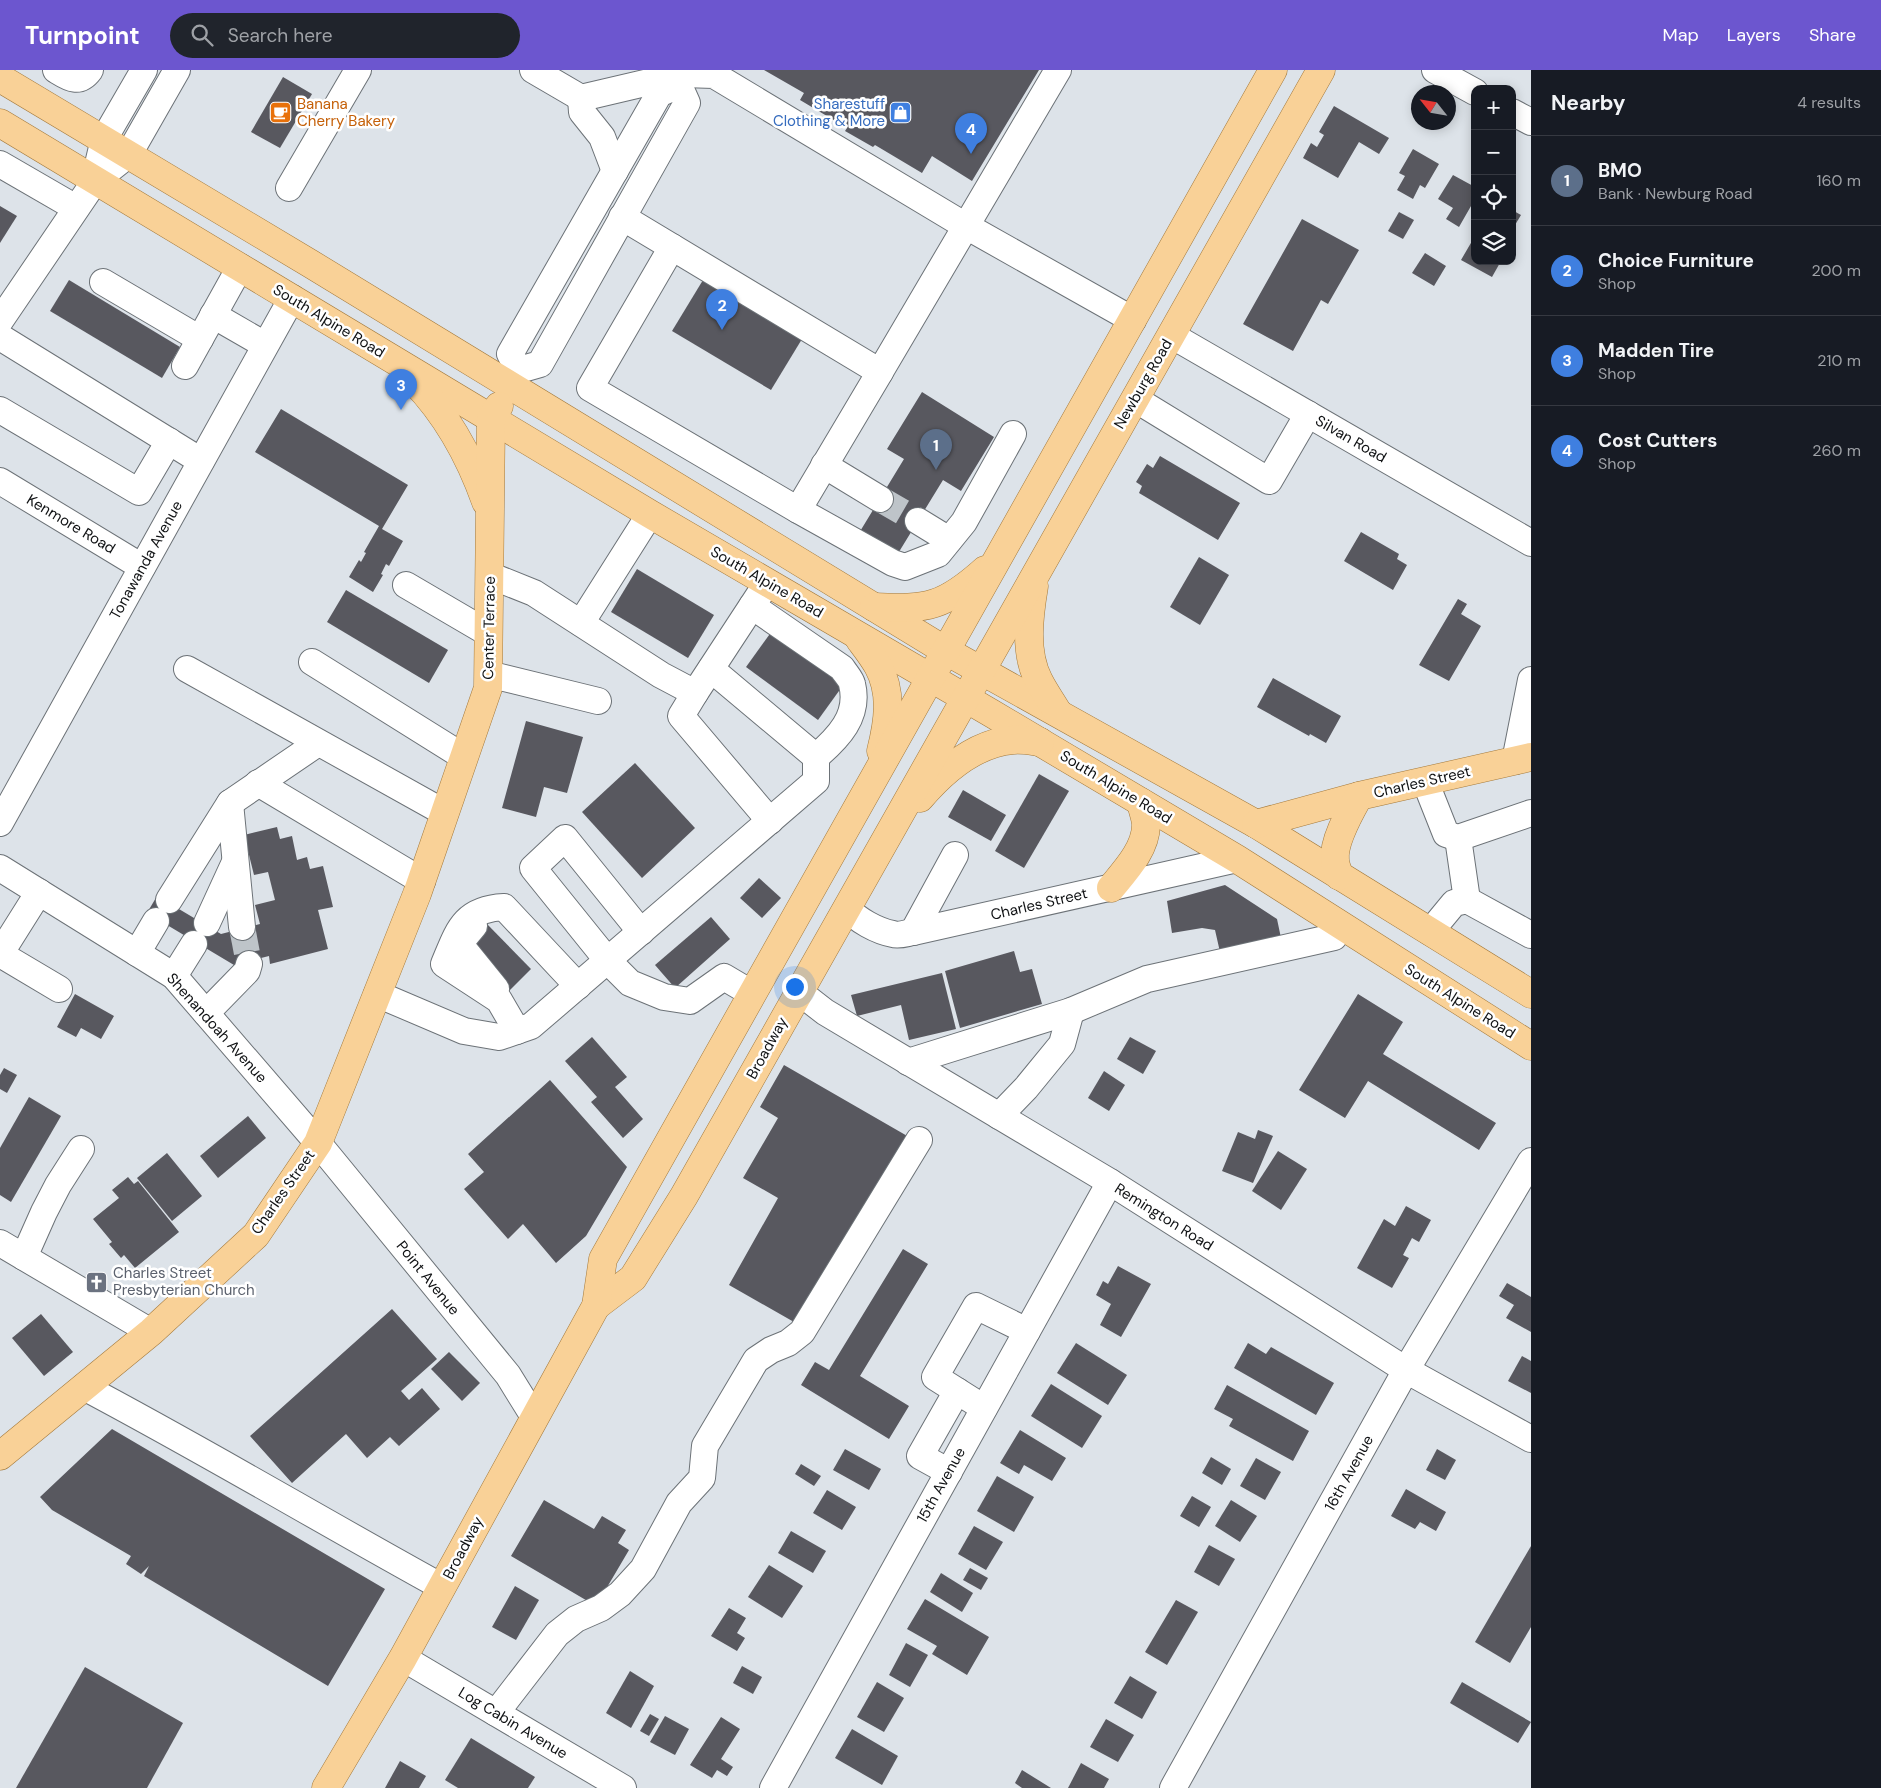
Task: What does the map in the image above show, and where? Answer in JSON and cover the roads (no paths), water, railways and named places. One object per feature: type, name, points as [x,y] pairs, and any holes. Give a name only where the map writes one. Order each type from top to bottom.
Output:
[{"type":"main road","points":[[931,678],[1273,70]]},
{"type":"main road","points":[[1290,70],[1317,77]]},
{"type":"main road","name":"Newburg Road","points":[[966,698],[1317,77]]},
{"type":"main road","points":[[0,78],[515,378],[873,607],[981,671],[1256,824],[1531,994]]},
{"type":"main road","name":"South Alpine Road","points":[[0,123],[650,514],[1042,742],[1237,859],[1531,1046]]},
{"type":"main road","points":[[396,361],[432,400],[458,439],[480,485],[490,514]]},
{"type":"main road","points":[[491,419],[515,378]]},
{"type":"main road","name":"Center Terrace","points":[[420,887],[488,688],[491,419]]},
{"type":"main road","points":[[873,607],[905,609],[931,606],[959,592],[1000,556]]},
{"type":"main road","points":[[1035,575],[1030,610],[1029,649],[1038,680],[1060,714]]},
{"type":"main road","points":[[857,634],[879,667],[889,698],[887,728],[875,776]]},
{"type":"main road","name":"Broadway","points":[[326,1788],[403,1658],[596,1306],[602,1259],[931,678]]},
{"type":"main road","name":"Broadway","points":[[596,1306],[633,1278],[684,1196],[798,991],[966,698]]},
{"type":"main road","points":[[886,839],[930,788],[957,762],[983,747],[1014,740],[1042,742]]},
{"type":"main road","name":"Charles Street","points":[[1256,824],[1359,796],[1523,759]]},
{"type":"main road","points":[[1339,876],[1334,859],[1337,844],[1347,818],[1359,796]]},
{"type":"main road","points":[[1111,888],[1129,866],[1143,842],[1146,825],[1141,802]]},
{"type":"main road","name":"Charles Street","points":[[0,1456],[151,1332],[256,1235],[318,1143],[420,887]]},
{"type":"street","points":[[95,181],[104,139],[144,70]]},
{"type":"street","points":[[0,321],[95,181],[129,154],[177,70]]},
{"type":"street","points":[[289,188],[358,70]]},
{"type":"street","points":[[533,70],[582,106],[602,137],[615,171]]},
{"type":"street","points":[[798,510],[1058,70]]},
{"type":"street","points":[[1435,70],[1471,90]]},
{"type":"street","points":[[582,106],[681,80],[714,76],[967,226],[1133,320]]},
{"type":"street","points":[[681,80],[687,103],[540,364],[515,378],[510,354],[659,94],[681,80]]},
{"type":"street","points":[[1516,114],[1531,122]]},
{"type":"street","points":[[0,164],[76,208]]},
{"type":"street","points":[[622,217],[880,372]]},
{"type":"street","points":[[672,247],[590,388],[798,510],[893,563],[905,567],[938,554],[964,522],[1013,434]]},
{"type":"street","points":[[185,366],[240,267]]},
{"type":"street","points":[[103,282],[200,339]]},
{"type":"street","name":"Tonawanda Avenue","points":[[0,823],[292,298]]},
{"type":"street","points":[[213,315],[265,345]]},
{"type":"street","name":"Silvan Road","points":[[1171,335],[1531,544]]},
{"type":"street","points":[[0,337],[201,461]]},
{"type":"street","points":[[1135,399],[1269,481],[1308,414]]},
{"type":"street","points":[[0,410],[138,492],[169,441]]},
{"type":"street","points":[[824,466],[880,499]]},
{"type":"street","name":"Kenmore Road","points":[[0,481],[142,567]]},
{"type":"street","points":[[581,623],[650,514]]},
{"type":"street","points":[[918,521],[949,540]]},
{"type":"street","points":[[489,575],[534,593],[662,675],[695,693]]},
{"type":"street","points":[[767,583],[681,716],[770,821]]},
{"type":"street","points":[[406,584],[488,633]]},
{"type":"street","points":[[377,994],[464,1031],[500,1037],[531,1026],[816,782],[816,757],[847,724],[854,704],[852,682],[842,668],[752,606]]},
{"type":"street","points":[[312,662],[464,757]]},
{"type":"street","points":[[711,669],[816,757]]},
{"type":"street","points":[[187,670],[445,813]]},
{"type":"street","points":[[488,674],[598,702]]},
{"type":"street","points":[[1523,759],[1531,680]]},
{"type":"street","points":[[137,953],[230,803],[318,742]]},
{"type":"street","points":[[1425,781],[1446,834],[1458,838],[1531,812]]},
{"type":"street","points":[[258,784],[420,887]]},
{"type":"street","points":[[230,803],[242,927]]},
{"type":"street","points":[[641,932],[565,838],[533,868],[608,961],[630,984],[664,996],[690,1001],[724,977],[752,992]]},
{"type":"street","points":[[1458,838],[1467,900]]},
{"type":"street","points":[[913,932],[955,855]]},
{"type":"street","name":"Charles Street","points":[[846,908],[875,928],[894,935],[1237,859]]},
{"type":"street","points":[[174,976],[201,933],[236,860]]},
{"type":"street","name":"Shenandoah Avenue","points":[[0,868],[174,976],[318,1143]]},
{"type":"street","points":[[39,892],[0,954],[59,989]]},
{"type":"street","points":[[1430,932],[1454,903],[1467,900],[1531,936]]},
{"type":"street","points":[[517,1031],[499,1000],[444,964],[460,928],[472,915],[488,908],[504,907],[578,986]]},
{"type":"street","points":[[908,1062],[1070,1010],[1147,979],[1334,938]]},
{"type":"street","points":[[206,1013],[247,971],[248,964]]},
{"type":"street","name":"Remington Road","points":[[798,991],[825,1012],[1110,1182],[1406,1370],[1531,1439]]},
{"type":"street","points":[[999,1116],[1026,1088],[1062,1044],[1070,1010]]},
{"type":"street","points":[[496,1714],[557,1634],[576,1619],[601,1608],[620,1594],[643,1569],[679,1503],[702,1478],[705,1446],[756,1360],[788,1343],[802,1332],[919,1140]]},
{"type":"street","name":"Point Avenue","points":[[318,1143],[508,1375],[534,1417]]},
{"type":"street","points":[[24,1257],[58,1185],[81,1149]]},
{"type":"street","name":"16th Avenue","points":[[1173,1788],[1406,1370],[1531,1162]]},
{"type":"street","name":"15th Avenue","points":[[773,1788],[1110,1182]]},
{"type":"street","points":[[0,1243],[151,1332]]},
{"type":"street","points":[[984,1408],[935,1377],[976,1306],[1027,1331]]},
{"type":"street","points":[[84,1387],[180,1438],[324,1522],[442,1587]]},
{"type":"street","points":[[949,1472],[920,1456],[957,1391]]},
{"type":"street","name":"Log Cabin Avenue","points":[[403,1658],[623,1788]]},
{"type":"tunnel","points":[[880,499],[918,521]]},
{"type":"tunnel","points":[[242,927],[249,964]]},
{"type":"place","name":"Banana Cherry Bakery","points":[[281,113]]},
{"type":"place","name":"Sharestuff Clothing & More","points":[[901,113]]},
{"type":"place","name":"Cost Cutters","points":[[971,154]]},
{"type":"place","name":"Choice Furniture","points":[[722,330]]},
{"type":"place","name":"Madden Tire","points":[[401,410]]},
{"type":"place","name":"BMO","points":[[936,470]]},
{"type":"place","name":"Charles Street Presbyterian Church","points":[[97,1282]]}]
